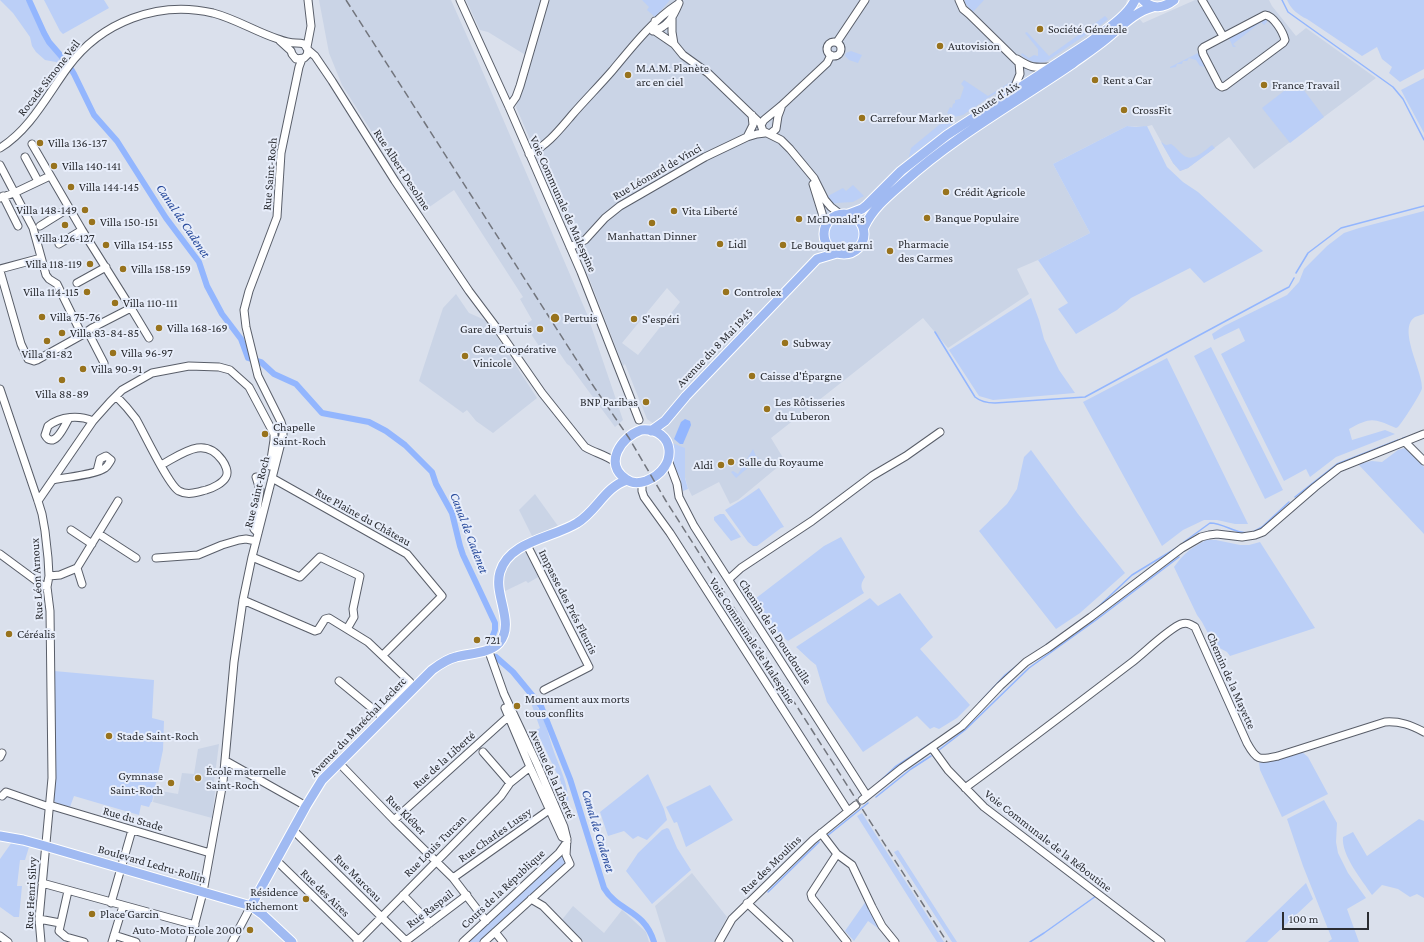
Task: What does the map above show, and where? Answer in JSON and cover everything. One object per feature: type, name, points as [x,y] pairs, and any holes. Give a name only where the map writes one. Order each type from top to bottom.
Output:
[{"type":"main road","name":"Route d'Aix","points":[[845,214],[862,209],[901,171],[942,139],[1053,67],[1112,25],[1128,10],[1135,0]]},
{"type":"main road","points":[[1143,0],[1146,4],[1153,7]]},
{"type":"main road","name":"Route d'Aix","points":[[864,227],[868,218],[880,203],[922,165],[947,146],[1071,64],[1102,42],[1138,13],[1153,7],[1168,5],[1174,0]]},
{"type":"main road","points":[[845,214],[855,217],[864,227],[864,240],[859,248],[850,253],[837,253],[831,249],[824,238],[825,228],[830,219],[845,214]]},
{"type":"main road","name":"Avenue du 8 Mai 1945","points":[[644,431],[665,420],[686,396],[817,259],[823,247],[824,238]]},
{"type":"main road","name":"Avenue du 8 Mai 1945","points":[[817,259],[837,253]]},
{"type":"main road","points":[[616,465],[621,475],[627,480],[635,483],[649,480],[662,472],[668,460],[669,450],[665,440],[665,420]]},
{"type":"main road","points":[[613,486],[616,455],[619,447],[624,441],[644,431],[661,436],[665,440]]},
{"type":"main road","points":[[488,649],[498,644],[505,631],[505,616],[498,588],[500,571],[510,556],[527,545],[580,521],[594,508],[613,486],[627,480]]},
{"type":"main road","name":"Avenue du Maréchal Leclerc","points":[[251,906],[322,780],[381,716],[425,675],[439,665],[454,657],[488,649]]},
{"type":"main road","name":"Boulevard Ledru-Rollin","points":[[0,836],[45,846],[251,906]]},
{"type":"main road","points":[[251,906],[262,914],[292,942]]},
{"type":"street","points":[[291,51],[293,47],[303,50],[310,33],[311,17],[308,0]]},
{"type":"street","name":"Voie Communale de Malespine","points":[[460,0],[509,107],[581,272],[644,431]]},
{"type":"street","points":[[509,107],[516,97],[520,86],[545,0]]},
{"type":"street","points":[[747,137],[827,63],[831,55],[828,52],[828,46],[832,42],[837,42],[865,0]]},
{"type":"street","points":[[959,0],[969,14],[1019,63],[1020,74],[1016,86],[1010,95]]},
{"type":"street","points":[[1202,0],[1223,36]]},
{"type":"street","points":[[529,154],[541,147],[546,142],[658,19],[680,2]]},
{"type":"street","points":[[642,37],[655,31],[670,21],[680,2]]},
{"type":"street","name":"Rocade Simone Veil","points":[[0,148],[14,138],[26,125],[76,56],[95,38],[122,21],[142,14],[165,10],[189,9],[213,13],[228,18],[303,50],[296,59],[291,51],[277,39]]},
{"type":"street","points":[[1265,14],[1273,20],[1284,34],[1285,40],[1257,63],[1222,87],[1219,85],[1203,54],[1202,49],[1223,36],[1265,14]]},
{"type":"street","points":[[658,19],[670,21]]},
{"type":"street","points":[[655,31],[654,26],[658,19]]},
{"type":"street","points":[[670,21],[674,44]]},
{"type":"street","points":[[655,31],[674,44],[683,55],[708,73],[753,115],[763,122]]},
{"type":"street","name":"Rue Albert Desolme","points":[[303,50],[318,60],[395,181],[469,291],[499,330],[542,393],[579,440],[589,449],[602,454],[616,465]]},
{"type":"street","name":"Rue Saint-Roch","points":[[190,942],[196,925],[203,892],[226,761],[233,677],[243,600],[252,557],[283,435],[283,429],[261,383],[246,326],[244,310],[249,291],[277,217],[281,153],[303,50]]},
{"type":"street","points":[[1015,58],[1034,68],[1053,67]]},
{"type":"street","points":[[772,130],[781,106]]},
{"type":"street","points":[[747,137],[753,125],[753,115]]},
{"type":"street","points":[[763,122],[772,119],[772,130]]},
{"type":"street","points":[[763,122],[761,128],[772,130],[796,155],[814,178],[825,200],[832,208],[845,214]]},
{"type":"street","name":"Rue Léonard de Vinci","points":[[570,247],[585,240],[602,220],[616,209],[705,157],[747,137],[772,130]]},
{"type":"street","points":[[32,144],[82,230],[149,338]]},
{"type":"street","points":[[26,157],[38,181]]},
{"type":"street","points":[[0,164],[33,228],[46,275],[57,284],[85,334],[104,363]]},
{"type":"street","points":[[808,171],[818,199],[825,228]]},
{"type":"street","points":[[18,226],[2,197],[50,176]]},
{"type":"street","points":[[40,226],[69,208]]},
{"type":"street","points":[[59,244],[82,230]]},
{"type":"street","points":[[41,258],[0,270],[21,344],[28,359],[34,361],[37,360],[85,334],[92,328],[131,308]]},
{"type":"street","points":[[77,283],[106,267]]},
{"type":"street","points":[[38,500],[94,421],[122,390],[152,374],[189,366],[219,367],[230,370],[249,387],[274,434],[270,474],[272,478]]},
{"type":"street","name":"Rue Léon Arnoux","points":[[0,389],[38,500],[45,531],[49,576],[47,587],[50,609],[52,764],[45,846]]},
{"type":"street","points":[[116,396],[135,418],[161,465],[175,488],[180,492],[188,493],[210,489],[226,477],[227,472],[223,460],[216,453],[203,447],[195,448],[161,465]]},
{"type":"street","points":[[69,418],[83,417],[94,421]]},
{"type":"street","points":[[729,580],[742,568],[812,521],[872,476],[906,456],[940,432]]},
{"type":"street","name":"Rue des Moulins","points":[[719,942],[732,919],[821,833],[902,768],[962,726],[1000,686],[1026,662],[1085,621],[1182,548],[1201,537],[1209,535],[1217,534],[1242,537],[1263,532],[1314,487],[1339,468],[1424,434]]},
{"type":"street","points":[[1405,442],[1424,461]]},
{"type":"street","points":[[602,454],[619,447]]},
{"type":"street","name":"Chemin de la Dourdouille","points":[[668,460],[677,484],[679,497],[686,512],[729,580],[862,800]]},
{"type":"street","points":[[53,480],[97,471]]},
{"type":"street","points":[[662,472],[674,476]]},
{"type":"street","points":[[256,477],[260,490],[254,529],[255,532],[258,533]]},
{"type":"street","name":"Rue Plaine du Château","points":[[272,478],[408,554],[442,596],[383,655]]},
{"type":"street","name":"Voie Communale de Malespine","points":[[642,482],[644,497],[670,534],[848,811]]},
{"type":"street","points":[[49,576],[60,575],[77,568],[118,501]]},
{"type":"street","points":[[70,530],[92,544]]},
{"type":"street","points":[[99,534],[136,558]]},
{"type":"street","points":[[156,558],[198,555],[239,540],[246,539],[256,541]]},
{"type":"street","name":"Impasse des Prés Fleuris","points":[[527,545],[589,667],[544,690]]},
{"type":"street","points":[[0,554],[42,585],[47,587]]},
{"type":"street","points":[[252,557],[300,577],[320,557],[360,576],[353,609],[354,617],[347,629]]},
{"type":"street","points":[[77,568],[82,584]]},
{"type":"street","points":[[243,600],[315,631],[318,630],[327,618],[368,642],[410,682],[381,716],[339,681]]},
{"type":"street","name":"Chemin de la Mayette","points":[[965,788],[1132,662],[1169,631],[1180,624],[1186,623],[1195,627],[1247,744],[1254,756],[1265,759],[1278,756],[1385,722],[1404,723],[1424,732]]},
{"type":"street","name":"Avenue de la Liberté","points":[[488,649],[504,694],[540,771],[564,827],[567,840]]},
{"type":"street","points":[[504,694],[503,703],[530,767],[562,837],[567,840]]},
{"type":"street","name":"Rue de la Liberté","points":[[394,820],[509,716]]},
{"type":"street","name":"Voie Communale de la Réboutine","points":[[932,748],[948,770],[984,807],[1161,942]]},
{"type":"street","points":[[483,752],[510,784]]},
{"type":"street","points":[[226,761],[306,806]]},
{"type":"street","name":"Rue Kléber","points":[[339,763],[394,820],[437,860],[467,895],[486,921]]},
{"type":"street","name":"Rue Louis Turcan","points":[[358,941],[501,796],[510,784],[530,767]]},
{"type":"street","name":"Rue du Stade","points":[[2,796],[6,792],[210,853]]},
{"type":"street","name":"Rue Charles Lussy","points":[[453,878],[549,810]]},
{"type":"street","points":[[111,902],[132,830]]},
{"type":"street","name":"Rue Marceau","points":[[293,830],[407,941]]},
{"type":"street","points":[[821,833],[837,854],[852,865],[882,926],[895,942]]},
{"type":"street","name":"Cours de la République","points":[[463,942],[563,854],[567,840]]},
{"type":"street","name":"Rue Henri Silvy","points":[[41,942],[39,918],[45,846]]},
{"type":"street","name":"Cours de la République","points":[[484,942],[569,866],[570,862],[563,854]]},
{"type":"street","points":[[837,854],[811,894],[812,898],[847,942]]},
{"type":"street","name":"Rue des Aires","points":[[276,861],[358,941]]},
{"type":"street","points":[[42,883],[196,925]]},
{"type":"street","points":[[68,891],[59,931],[66,938],[84,942]]},
{"type":"street","points":[[403,894],[430,923]]},
{"type":"street","name":"Rue Raspail","points":[[407,941],[467,895]]},
{"type":"street","points":[[531,899],[544,906],[578,942]]},
{"type":"street","points":[[748,903],[789,942]]},
{"type":"street","points":[[123,906],[113,939],[136,942]]},
{"type":"street","name":"Avenue du Maréchal Leclerc","points":[[232,942],[251,906]]},
{"type":"street","points":[[39,918],[60,924]]},
{"type":"street","points":[[495,932],[503,942]]},
{"type":"street","points":[[0,936],[8,942]]},
{"type":"shaded area","points":[[0,0],[26,0],[44,37],[65,63],[62,66],[56,62],[45,60],[36,52],[32,46],[30,37],[13,13]]},
{"type":"shaded area","points":[[44,0],[104,0],[109,8],[63,34]]},
{"type":"shaded area","name":"Gare de Pertuis","points":[[319,0],[451,0],[587,314],[623,420],[615,427],[554,345],[549,348],[546,346],[541,349],[525,325],[532,320],[520,299],[523,297],[454,190],[425,210],[382,148],[342,85],[329,53]]},
{"type":"shaded area","points":[[466,0],[1127,0],[1126,3],[1143,23],[1195,0],[1269,0],[1272,6],[1296,36],[1306,28],[1376,78],[1254,169],[1229,137],[1188,168],[1180,171],[1173,163],[1152,125],[1144,127],[1127,126],[1053,164],[1090,233],[1038,260],[1017,269],[1029,294],[948,348],[923,318],[771,438],[785,461],[738,500],[730,504],[719,482],[692,496],[670,436],[647,419],[625,364],[623,366],[581,257],[516,107],[532,59],[488,32],[480,30]],"holes":[[[667,288],[680,302],[638,355],[622,343]]]},
{"type":"shaded area","points":[[642,0],[670,0],[655,17],[647,10],[649,7]]},
{"type":"shaded area","points":[[965,0],[984,0],[973,12],[965,3]]},
{"type":"shaded area","points":[[1287,0],[1424,0],[1424,69],[1400,82],[1389,73],[1392,67],[1382,59],[1377,47],[1362,56],[1298,14]]},
{"type":"shaded area","points":[[1105,16],[1108,19],[1102,24],[1047,61],[1040,63],[1033,62],[1021,55],[1022,53],[1029,58],[1034,55],[1038,56],[1038,49],[1025,33],[1027,32],[1049,56]]},
{"type":"shaded area","points":[[1267,16],[1267,22],[1264,25],[1261,22],[1233,44],[1236,47],[1233,47],[1229,38]]},
{"type":"shaded area","points":[[851,51],[862,55],[858,63],[849,60],[845,56],[846,53]]},
{"type":"shaded area","points":[[1198,53],[1206,67],[1200,66],[1196,60],[1189,58],[1187,61],[1183,61],[1182,64],[1177,64],[1176,67],[1170,68],[1170,67]]},
{"type":"shaded area","points":[[1017,72],[1011,84],[963,115],[954,117],[947,113],[950,107],[952,108],[955,100],[960,99],[964,87],[961,84],[964,80],[988,96],[1012,81]]},
{"type":"shaded area","points":[[1424,78],[1424,133],[1401,90]]},
{"type":"shaded area","points":[[1297,81],[1324,117],[1290,143],[1262,108]]},
{"type":"shaded area","points":[[950,120],[954,123],[909,157],[911,148],[939,125]]},
{"type":"shaded area","points":[[1127,126],[1147,126],[1167,167],[1183,182],[1198,192],[1263,251],[1204,283],[1190,268],[1131,298],[1117,310],[1076,334],[1058,309],[1068,303],[1038,260],[1090,233],[1053,164]]},
{"type":"shaded area","points":[[1161,142],[1166,145],[1171,144],[1183,155],[1191,158],[1202,153],[1212,145],[1215,148],[1188,168],[1180,171],[1173,163]]},
{"type":"shaded area","points":[[853,185],[864,196],[853,202],[834,204],[830,201],[828,196],[843,188],[846,191]]},
{"type":"shaded area","points":[[1424,211],[1424,314],[1415,317],[1410,323],[1409,331],[1412,351],[1421,381],[1422,388],[1419,395],[1412,408],[1396,428],[1382,422],[1372,420],[1362,422],[1349,429],[1352,440],[1385,430],[1395,434],[1336,457],[1310,477],[1306,469],[1284,481],[1221,354],[1245,341],[1239,328],[1214,340],[1212,334],[1224,326],[1287,295],[1299,282],[1304,269],[1327,246],[1344,233]]},
{"type":"shaded area","points":[[845,217],[857,222],[862,234],[857,246],[845,251],[833,246],[828,234],[833,222]]},
{"type":"shaded area","points":[[456,294],[469,313],[485,320],[537,398],[493,433],[476,421],[467,410],[463,413],[419,381],[443,308]]},
{"type":"shaded area","points":[[1031,298],[1044,339],[1059,370],[1075,393],[993,400],[979,396],[949,350]]},
{"type":"shaded area","points":[[1211,347],[1283,490],[1265,499],[1194,356]]},
{"type":"shaded area","points":[[1167,358],[1248,524],[1204,520],[1183,530],[1162,546],[1083,402]]},
{"type":"shaded area","points":[[672,443],[685,448],[685,478],[688,489],[683,491],[680,477],[674,467]]},
{"type":"shaded area","points":[[1405,448],[1424,467],[1424,534],[1358,464],[1372,461],[1382,462],[1398,450]]},
{"type":"shaded area","points":[[753,449],[756,456],[759,458],[736,478],[731,472],[733,471],[738,474]]},
{"type":"shaded area","points":[[1031,450],[1078,514],[1125,573],[1080,613],[1056,629],[979,531],[1007,504],[1017,489],[1024,457]]},
{"type":"shaded area","points":[[759,488],[784,527],[757,546],[753,546],[748,542],[725,510]]},
{"type":"shaded area","points":[[535,494],[558,526],[533,538],[519,510]]},
{"type":"shaded area","points":[[724,514],[741,537],[731,541],[714,520],[714,517]]},
{"type":"shaded area","points":[[841,537],[865,577],[862,585],[864,593],[788,641],[767,624],[758,614],[751,602],[824,546]]},
{"type":"shaded area","points":[[1206,540],[1216,540],[1240,545],[1249,545],[1260,542],[1315,628],[1230,656],[1227,652],[1216,646],[1197,615],[1174,567],[1188,551]]},
{"type":"shaded area","points":[[525,550],[529,553],[540,576],[528,583],[526,581],[503,592],[502,580],[508,563],[512,558]]},
{"type":"shaded area","points":[[900,593],[933,637],[920,649],[970,705],[957,718],[939,729],[934,727],[930,729],[917,716],[863,752],[827,702],[816,665],[796,647],[870,598],[878,606]]},
{"type":"shaded area","name":"Stade Saint-Roch","points":[[54,671],[154,680],[152,718],[164,721],[163,750],[152,802],[149,807],[141,805],[139,815],[74,796],[70,807],[56,803],[53,799],[56,772]]},
{"type":"shaded area","points":[[533,701],[543,717],[567,789],[567,811],[563,803],[561,782],[536,730],[540,728],[531,703]]},
{"type":"shaded area","name":"École maternelle Saint-Roch","points":[[219,744],[214,782],[216,783],[212,818],[153,802],[155,790],[178,794],[182,773],[194,774],[198,749]]},
{"type":"shaded area","points":[[1302,752],[1308,757],[1328,794],[1282,817],[1260,770],[1259,763]]},
{"type":"shaded area","points":[[648,774],[664,809],[667,820],[647,840],[638,836],[633,839],[624,831],[608,836],[600,812]]},
{"type":"shaded area","points":[[710,785],[733,820],[686,847],[677,822],[674,823],[666,807]]},
{"type":"shaded area","points":[[1324,800],[1337,823],[1336,842],[1338,853],[1348,873],[1366,898],[1347,909],[1359,942],[1328,942],[1332,939],[1303,866],[1287,819]]},
{"type":"shaded area","points":[[862,813],[944,942],[937,942],[857,816]]},
{"type":"shaded area","points":[[1419,819],[1424,821],[1424,898],[1417,894],[1410,897],[1398,889],[1382,885],[1372,895],[1358,875],[1345,852],[1343,837],[1353,832],[1367,856]]},
{"type":"shaded area","points":[[667,828],[669,829],[677,848],[691,870],[652,904],[626,871],[638,853],[662,830]]},
{"type":"shaded area","points":[[12,842],[29,847],[25,860],[20,860],[17,886],[22,886],[19,917],[14,917],[0,907],[0,859]]},
{"type":"shaded area","points":[[898,850],[957,942],[952,942],[894,852]]},
{"type":"shaded area","points":[[560,854],[563,855],[568,863],[483,942],[465,942]]},
{"type":"shaded area","points":[[692,873],[727,917],[714,942],[666,942],[655,906]]},
{"type":"shaded area","points":[[1306,883],[1313,899],[1267,942],[1245,942]]},
{"type":"shaded area","points":[[866,901],[879,929],[868,921],[854,941],[845,931]]},
{"type":"shaded area","points":[[573,906],[604,933],[622,910],[646,932],[649,942],[583,942],[561,921]]},
{"type":"water","points":[[685,419],[690,421],[691,425],[683,444],[680,444],[674,439],[681,422]]},
{"type":"waterway","name":"Canal de Cadenet","points":[[29,0],[49,42],[68,64],[94,115],[117,141],[166,218],[199,262],[207,286],[222,314],[241,339],[248,358],[261,362],[274,374],[296,384],[322,413],[369,422],[386,431],[405,445],[432,472],[436,484],[452,513],[463,555],[495,623],[495,630],[490,643]]},
{"type":"waterway","points":[[1282,0],[1288,12],[1393,87],[1403,99],[1424,140]]},
{"type":"waterway","points":[[1296,273],[1308,253],[1341,228],[1424,206]]},
{"type":"waterway","points":[[935,332],[975,397],[982,401],[995,403],[1085,397],[1289,287],[1294,278]]},
{"type":"waterway","points":[[1403,438],[1411,436]]},
{"type":"waterway","points":[[1295,497],[1337,464],[1398,440]]},
{"type":"waterway","points":[[1253,532],[1262,527],[1289,502]]},
{"type":"waterway","points":[[1184,542],[1210,523],[1215,523],[1239,532],[1249,533]]},
{"type":"waterway","points":[[1097,608],[1132,575],[1178,547]]},
{"type":"waterway","points":[[939,750],[965,730],[1029,668],[1096,620],[1179,557]]},
{"type":"waterway","points":[[1042,648],[1088,615]]},
{"type":"waterway","name":"Canal de Cadenet","points":[[496,657],[513,672],[541,706],[570,779],[604,888],[616,902],[644,923],[650,931],[654,942]]},
{"type":"waterway","points":[[979,703],[1005,675],[1024,660]]},
{"type":"waterway","points":[[877,784],[895,767],[933,742]]},
{"type":"waterway","points":[[876,797],[911,769],[931,756]]},
{"type":"waterway","points":[[827,836],[868,803]]},
{"type":"waterway","points":[[768,892],[819,842]]},
{"type":"waterway","points":[[1030,942],[1096,896]]},
{"type":"railway","points":[[346,0],[592,384],[629,438],[666,501],[947,942]]},
{"type":"place","name":"Société Générale","points":[[1040,29]]},
{"type":"place","name":"Autovision","points":[[940,46]]},
{"type":"place","name":"M.A.M. Planète arc en ciel","points":[[628,75]]},
{"type":"place","name":"Rent a Car","points":[[1095,80]]},
{"type":"place","name":"France Travail","points":[[1264,85]]},
{"type":"place","name":"CrossFit","points":[[1124,110]]},
{"type":"place","name":"Carrefour Market","points":[[862,118]]},
{"type":"place","name":"Villa 136-137","points":[[40,143]]},
{"type":"place","name":"Villa 140-141","points":[[54,166]]},
{"type":"place","name":"Villa 144-145","points":[[71,187]]},
{"type":"place","name":"Crédit Agricole","points":[[946,192]]},
{"type":"place","name":"Villa 148-149","points":[[85,210]]},
{"type":"place","name":"Vita Liberté","points":[[674,211]]},
{"type":"place","name":"Banque Populaire","points":[[927,218]]},
{"type":"place","name":"McDonald's","points":[[799,219]]},
{"type":"place","name":"Villa 150-151","points":[[92,222]]},
{"type":"place","name":"Manhattan Dinner","points":[[652,223]]},
{"type":"place","name":"Villa 126-127","points":[[65,225]]},
{"type":"place","name":"Lidl","points":[[720,244]]},
{"type":"place","name":"Villa 154-155","points":[[106,245]]},
{"type":"place","name":"Le Bouquet garni","points":[[783,245]]},
{"type":"place","name":"Pharmacie des Carmes","points":[[890,251]]},
{"type":"place","name":"Villa 118-119","points":[[90,264]]},
{"type":"place","name":"Villa 158-159","points":[[123,269]]},
{"type":"place","name":"Villa 114-115","points":[[87,292]]},
{"type":"place","name":"Controlex","points":[[726,292]]},
{"type":"place","name":"Villa 110-111","points":[[115,303]]},
{"type":"place","name":"Villa 75-76","points":[[42,317]]},
{"type":"place","name":"Pertuis","points":[[555,318]]},
{"type":"place","name":"S'espéri","points":[[634,319]]},
{"type":"place","name":"Villa 168-169","points":[[159,328]]},
{"type":"place","name":"Gare de Pertuis","points":[[540,329]]},
{"type":"place","name":"Villa 83-84-85","points":[[62,333]]},
{"type":"place","name":"Villa 81-82","points":[[47,341]]},
{"type":"place","name":"Subway","points":[[785,343]]},
{"type":"place","name":"Villa 96-97","points":[[113,353]]},
{"type":"place","name":"Cave Coopérative Vinicole","points":[[465,356]]},
{"type":"place","name":"Villa 90-91","points":[[83,369]]},
{"type":"place","name":"Caisse d'Épargne","points":[[752,376]]},
{"type":"place","name":"Villa 88-89","points":[[62,380]]},
{"type":"place","name":"BNP Paribas","points":[[646,402]]},
{"type":"place","name":"Les Rôtisseries du Luberon","points":[[767,409]]},
{"type":"place","name":"Chapelle Saint-Roch","points":[[265,434]]},
{"type":"place","name":"Salle du Royaume","points":[[731,462]]},
{"type":"place","name":"Aldi","points":[[721,465]]},
{"type":"place","name":"Céréalis","points":[[9,634]]},
{"type":"place","name":"721","points":[[477,640]]},
{"type":"place","name":"Monument aux morts tous conflits","points":[[517,706]]},
{"type":"place","name":"Stade Saint-Roch","points":[[109,736]]},
{"type":"place","name":"École maternelle Saint-Roch","points":[[198,778]]},
{"type":"place","name":"Gymnase Saint-Roch","points":[[171,783]]},
{"type":"place","name":"Résidence Richemont","points":[[306,899]]},
{"type":"place","name":"Place Garcin","points":[[92,914]]},
{"type":"place","name":"Auto-Moto Ecole 2000","points":[[250,930]]}]
